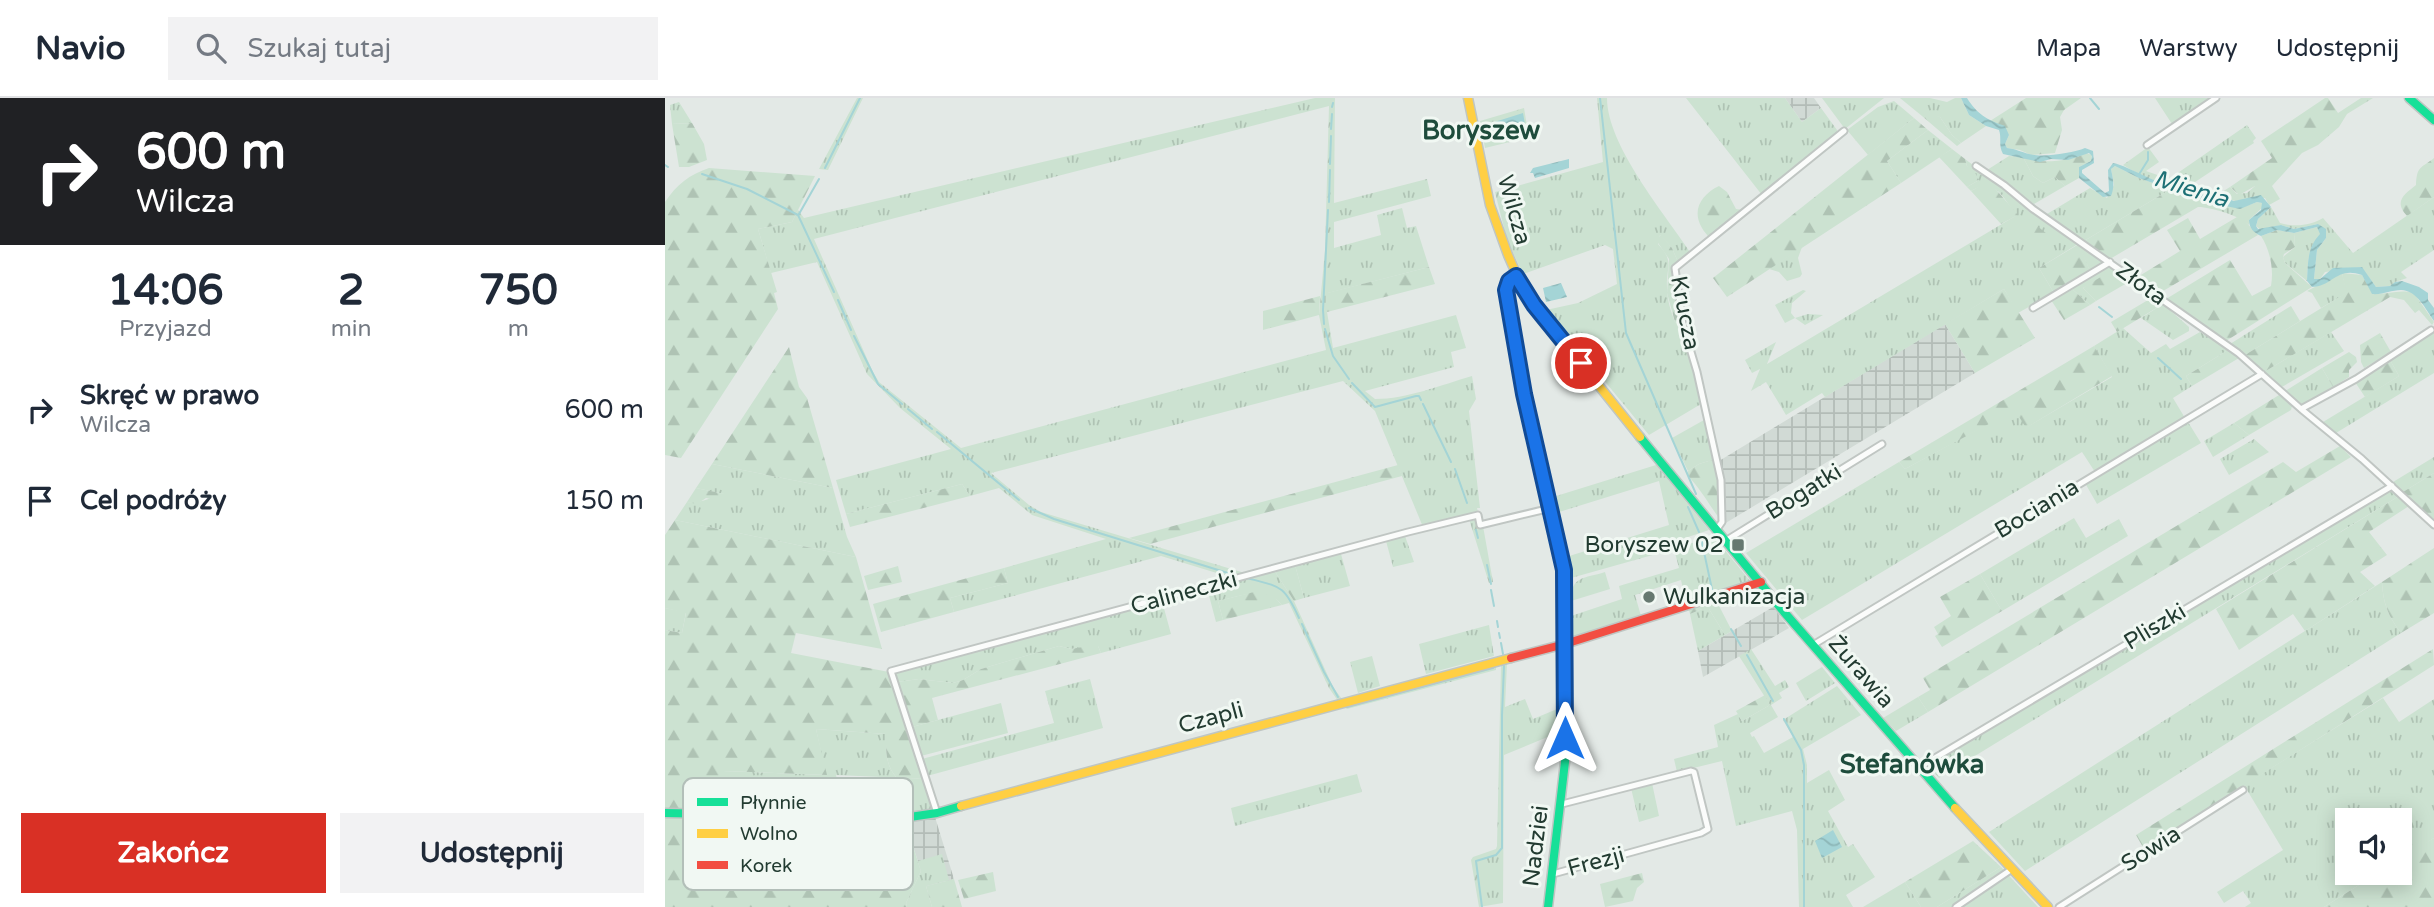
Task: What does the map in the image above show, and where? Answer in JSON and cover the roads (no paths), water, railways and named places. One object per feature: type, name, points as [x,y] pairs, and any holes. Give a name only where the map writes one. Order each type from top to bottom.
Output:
[{"type":"street","name":"Wilcza","points":[[1468,98],[1492,214],[1516,276],[1534,305],[1655,453]]},
{"type":"street","points":[[2147,145],[2216,98]]},
{"type":"street","points":[[2409,98],[2434,120]]},
{"type":"street","name":"Krucza","points":[[1717,529],[1722,522],[1721,480],[1683,325],[1675,268],[1844,131]]},
{"type":"street","name":"Złota","points":[[1976,166],[2238,353],[2434,525]]},
{"type":"street","points":[[2033,308],[2110,262]]},
{"type":"street","name":"Nadziei","points":[[1516,276],[1508,284],[1506,292],[1524,394],[1566,582],[1565,762],[1548,907]]},
{"type":"street","points":[[2301,409],[2356,379],[2431,330]]},
{"type":"street","name":"Bociania","points":[[1813,645],[2262,374]]},
{"type":"street","name":"Bogatki","points":[[1727,540],[1882,444]]},
{"type":"street","name":"Żurawia","points":[[1655,453],[1758,582],[1918,768],[2048,907]]},
{"type":"street","name":"Pliszki","points":[[1918,768],[2392,486]]},
{"type":"street","name":"Calineczki","points":[[937,814],[891,671],[1478,515],[1480,525],[1551,508]]},
{"type":"street","name":"Czapli","points":[[913,817],[937,814],[1127,760],[1565,644],[1758,582]]},
{"type":"street","name":"Frezji","points":[[1553,874],[1708,829],[1693,771],[1562,804]]},
{"type":"street","name":"Sowia","points":[[2059,907],[2243,790]]},
{"type":"street","name":"Czapli","points":[[665,813],[683,813]]},
{"type":"street","points":[[1956,907],[2012,870]]},
{"type":"water","name":"Mienia","points":[[1961,98],[1967,98],[1983,116],[2005,126],[2009,135],[2005,144],[2007,148],[2042,155],[2085,148],[2093,151],[2094,163],[2082,170],[2082,173],[2105,193],[2109,191],[2108,170],[2113,163],[2156,181],[2181,184],[2234,201],[2261,195],[2271,207],[2258,219],[2258,229],[2281,225],[2294,229],[2318,224],[2326,229],[2326,238],[2317,250],[2314,279],[2320,279],[2333,268],[2362,267],[2376,287],[2390,286],[2402,281],[2428,293],[2428,300],[2434,308],[2434,321],[2421,301],[2412,293],[2401,290],[2372,294],[2362,275],[2347,273],[2312,287],[2307,281],[2308,261],[2310,250],[2320,234],[2317,227],[2294,233],[2277,230],[2261,236],[2252,230],[2249,220],[2261,210],[2262,203],[2257,202],[2240,209],[2206,202],[2191,193],[2175,191],[2115,166],[2111,169],[2111,196],[2103,197],[2079,178],[2079,167],[2091,161],[2092,156],[2089,153],[2068,160],[2051,159],[2040,162],[2003,154],[1999,130],[1986,126],[1969,115]]},
{"type":"water","points":[[1523,113],[1526,130],[1490,140],[1487,138],[1485,125]]},
{"type":"water","points":[[1569,159],[1569,168],[1535,178],[1533,173],[1530,173],[1533,168]]},
{"type":"water","points":[[1561,283],[1567,297],[1546,302],[1543,288]]},
{"type":"water","points":[[1833,830],[1842,847],[1822,858],[1815,841]]},
{"type":"waterway","points":[[825,168],[860,98]]},
{"type":"waterway","points":[[1600,98],[1626,333],[1696,494]]},
{"type":"waterway","points":[[2090,98],[2099,109]]},
{"type":"waterway","points":[[1332,107],[1333,103]]},
{"type":"waterway","points":[[1331,129],[1332,114]]},
{"type":"waterway","points":[[1330,164],[1331,136]]},
{"type":"waterway","name":"Mienia","points":[[2138,176],[2148,160],[2148,152]]},
{"type":"waterway","points":[[1329,202],[1330,170]]},
{"type":"waterway","points":[[702,174],[747,189],[798,215],[834,292]]},
{"type":"waterway","points":[[799,214],[819,179]]},
{"type":"waterway","points":[[1324,324],[1328,210]]},
{"type":"waterway","points":[[838,300],[851,330]]},
{"type":"waterway","points":[[2099,307],[2112,317]]},
{"type":"waterway","points":[[1325,329],[1333,356],[1349,379]]},
{"type":"waterway","points":[[854,336],[878,384],[902,404]]},
{"type":"waterway","points":[[2158,358],[2181,379]]},
{"type":"waterway","points":[[1352,383],[1375,407],[1416,396],[1421,400]]},
{"type":"waterway","points":[[1423,404],[1451,462]]},
{"type":"waterway","points":[[908,409],[932,429]]},
{"type":"waterway","points":[[937,432],[1019,500]]},
{"type":"waterway","points":[[1455,469],[1467,503]]},
{"type":"waterway","points":[[1688,507],[1699,532]]},
{"type":"waterway","points":[[1029,508],[1054,519],[1231,574]]},
{"type":"waterway","points":[[1476,530],[1478,538]]},
{"type":"waterway","points":[[1701,538],[1713,594]]},
{"type":"waterway","points":[[1487,565],[1491,584]]},
{"type":"waterway","points":[[1247,578],[1280,589],[1299,618]]},
{"type":"waterway","points":[[1491,590],[1494,606]]},
{"type":"waterway","points":[[1497,621],[1498,627]]},
{"type":"waterway","points":[[1302,624],[1338,697]]},
{"type":"waterway","points":[[1731,629],[1741,646]]},
{"type":"waterway","points":[[1499,633],[1500,638]]},
{"type":"waterway","points":[[1501,643],[1503,654]]},
{"type":"waterway","points":[[1747,655],[1773,701]]},
{"type":"waterway","points":[[1482,907],[1476,861],[1496,855],[1502,848],[1504,666]]},
{"type":"waterway","points":[[1347,707],[1493,668]]},
{"type":"waterway","points":[[1784,719],[1801,750],[1804,765],[1804,907]]},
{"type":"place","name":"Boryszew 02","points":[[1738,545]]},
{"type":"place","name":"Wulkanizacja","points":[[1649,597]]},
{"type":"district","name":"Boryszew","points":[[1481,130]]},
{"type":"district","name":"Stefanówka","points":[[1912,764]]}]
